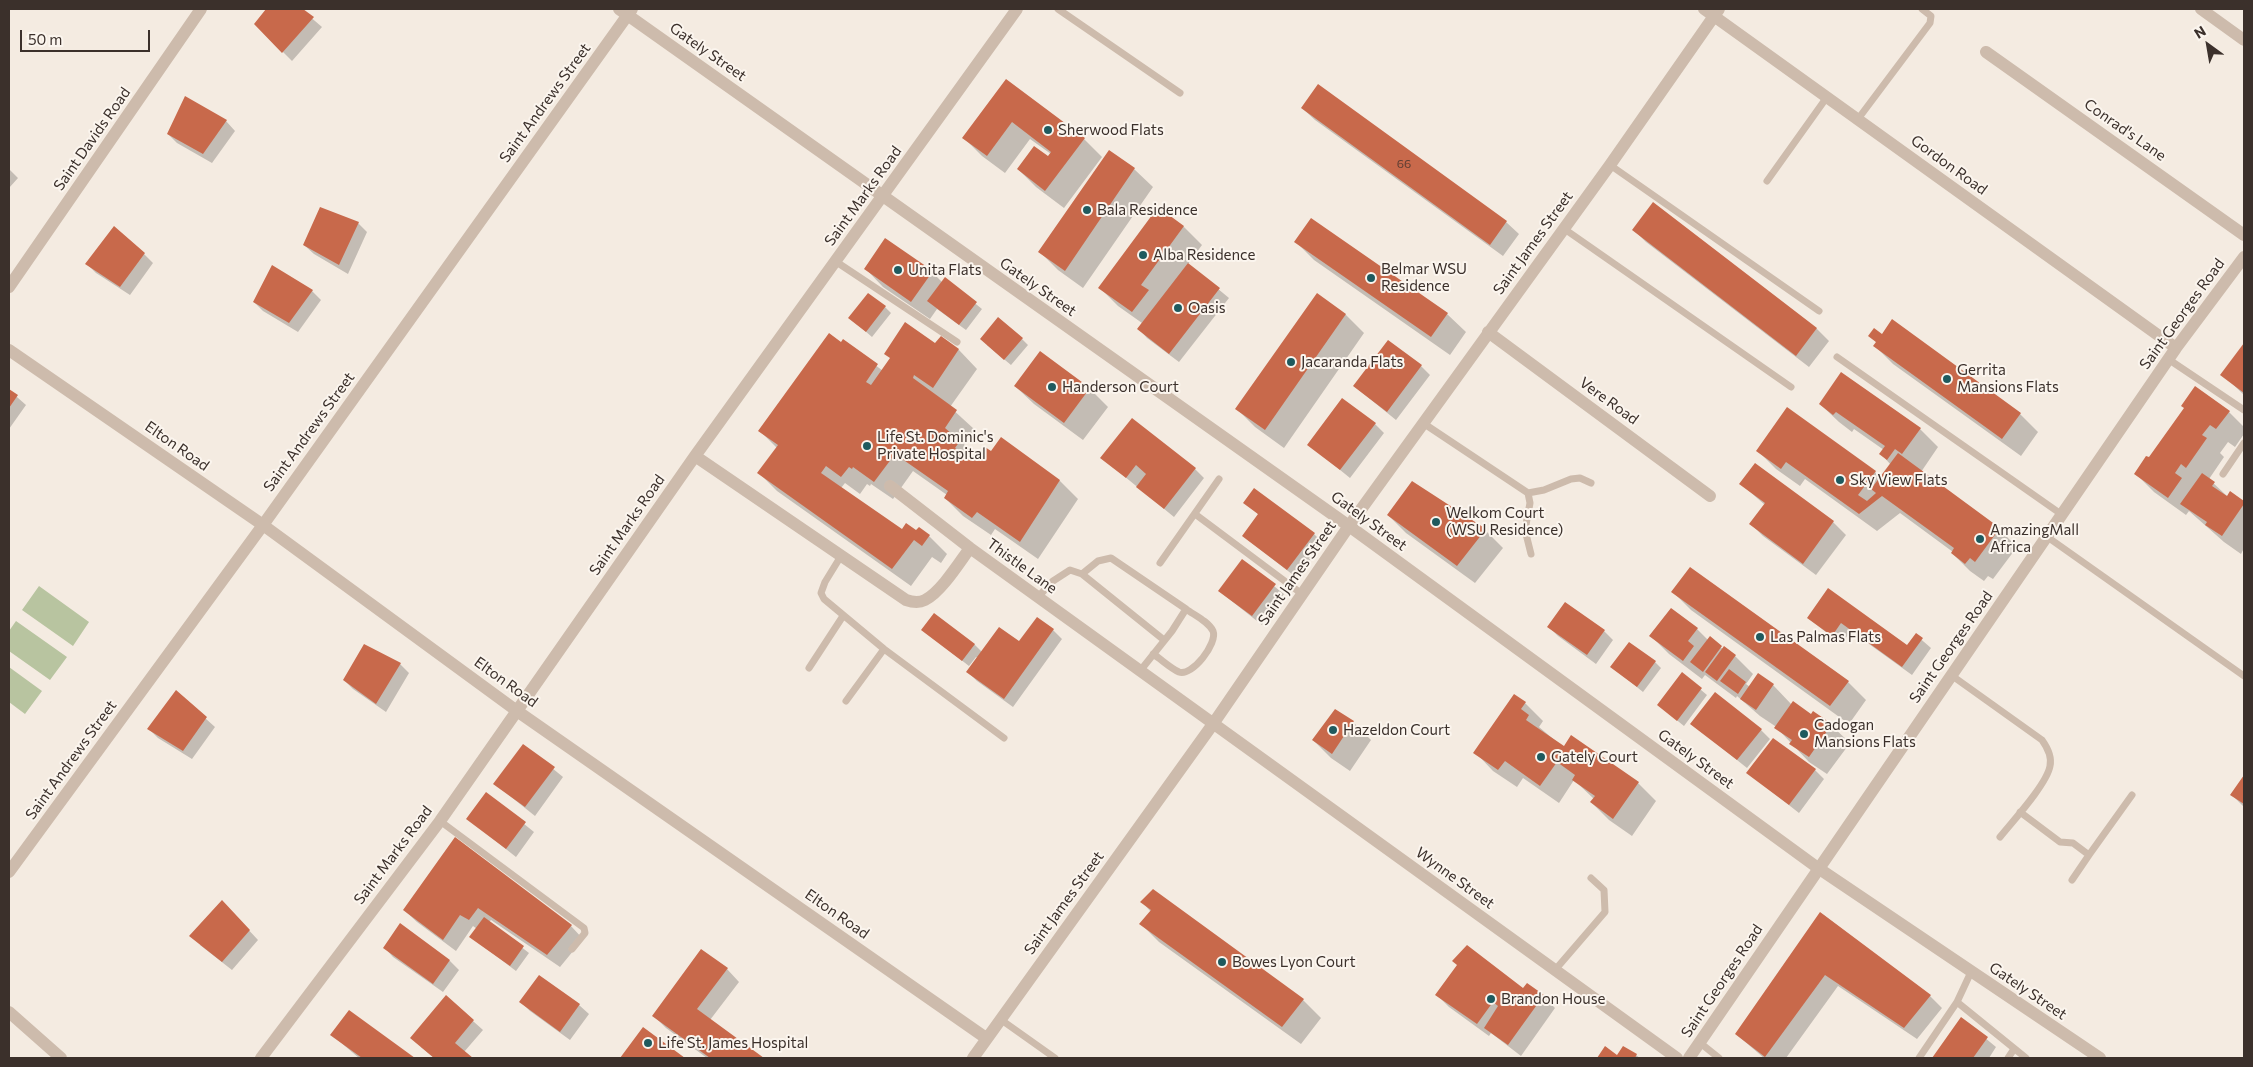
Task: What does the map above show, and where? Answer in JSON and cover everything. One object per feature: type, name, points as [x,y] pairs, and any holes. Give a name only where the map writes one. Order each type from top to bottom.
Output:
[{"type":"street","name":"Saint Davids Road","points":[[9,287],[201,9]]},
{"type":"street","name":"Saint Marks Road","points":[[261,1058],[440,821],[695,456],[1017,9]]},
{"type":"street","points":[[2201,9],[2244,40]]},
{"type":"street","name":"Gately Street","points":[[627,11],[883,196],[1349,526],[1818,868],[2100,1058]]},
{"type":"street","name":"Saint Andrews Street","points":[[9,872],[262,525],[627,11]]},
{"type":"street","name":"Gordon Road","points":[[1712,11],[2172,353]]},
{"type":"street","name":"Saint James Street","points":[[973,1058],[1213,724],[1423,422],[1610,165],[1712,11]]},
{"type":"street","name":"Conrad's Lane","points":[[1986,52],[2244,235]]},
{"type":"street","name":"Saint Georges Road","points":[[1689,1058],[2172,353],[2242,264]]},
{"type":"street","name":"Vere Road","points":[[1488,332],[1710,496]]},
{"type":"street","name":"Elton Road","points":[[9,350],[262,525],[517,710],[986,1038]]},
{"type":"street","name":"Thistle Lane","points":[[695,456],[906,600],[924,601],[936,592],[970,548],[1213,724]]},
{"type":"street","points":[[890,486],[970,548]]},
{"type":"street","name":"Wynne Street","points":[[1213,724],[1678,1058]]},
{"type":"street","points":[[9,1012],[61,1058]]},
{"type":"lane","points":[[1058,9],[1180,93]]},
{"type":"lane","points":[[1858,119],[1930,23],[1931,16],[1922,9]]},
{"type":"lane","points":[[1767,181],[1827,97]]},
{"type":"lane","points":[[1610,165],[1819,311]]},
{"type":"lane","points":[[1563,228],[1791,387]]},
{"type":"lane","points":[[835,261],[957,342]]},
{"type":"lane","points":[[2172,353],[2244,410]]},
{"type":"lane","points":[[1837,357],[2061,514]]},
{"type":"lane","points":[[1423,422],[1528,493],[1530,503],[1525,530],[1531,554]]},
{"type":"lane","points":[[2223,474],[2244,443]]},
{"type":"lane","points":[[1528,493],[1544,490],[1571,479],[1580,478],[1591,483]]},
{"type":"lane","points":[[1160,562],[1219,479]]},
{"type":"lane","points":[[1195,514],[1302,594]]},
{"type":"lane","points":[[2046,536],[2244,676]]},
{"type":"lane","points":[[842,556],[821,592],[824,599],[884,649],[1004,738]]},
{"type":"lane","points":[[1082,574],[1098,561],[1111,558],[1208,624],[1214,634],[1214,641],[1204,655],[1192,668],[1185,672],[1179,672],[1154,654]]},
{"type":"lane","points":[[1038,597],[1053,581],[1070,570],[1082,574],[1164,640]]},
{"type":"lane","points":[[1140,671],[1186,609]]},
{"type":"lane","points":[[809,668],[843,616]]},
{"type":"lane","points":[[846,702],[884,649]]},
{"type":"lane","points":[[1951,675],[2030,732],[2046,747],[2050,767],[2043,782],[2000,837]]},
{"type":"lane","points":[[2072,880],[2132,795]]},
{"type":"lane","points":[[2020,812],[2060,842],[2073,843],[2089,855]]},
{"type":"lane","points":[[440,821],[584,928],[585,933],[572,949]]},
{"type":"lane","points":[[1555,970],[1606,912],[1604,890],[1591,878]]},
{"type":"lane","points":[[1919,1058],[1957,1002],[1971,972]]},
{"type":"lane","points":[[1957,1002],[2026,1058]]},
{"type":"lane","points":[[1000,1019],[1054,1058]]},
{"type":"lane","points":[[1699,1042],[1719,1058]]},
{"type":"lane","points":[[2008,1058],[2014,1050]]},
{"type":"green space","points":[[39,586],[89,622],[73,646],[22,610]]},
{"type":"green space","points":[[16,621],[67,657],[50,680],[9,651],[9,631]]},
{"type":"green space","points":[[9,667],[42,691],[25,714],[9,702]]},
{"type":"building","points":[[266,9],[303,9],[314,17],[282,53],[254,24]]},
{"type":"building","name":"Sherwood Flats","points":[[1006,79],[1085,138],[1045,191],[1017,169],[1034,146],[1048,156],[1051,152],[1012,122],[987,156],[962,138]]},
{"type":"building","points":[[1318,84],[1507,221],[1490,245],[1301,108]]},
{"type":"building","points":[[185,96],[227,120],[203,154],[167,134]]},
{"type":"building","name":"Bala Residence","points":[[1109,150],[1135,168],[1065,271],[1038,252]]},
{"type":"building","points":[[1653,202],[1817,328],[1796,356],[1632,230]]},
{"type":"building","points":[[320,207],[359,222],[339,265],[303,245]]},
{"type":"building","name":"Alba Residence","points":[[1158,207],[1184,226],[1141,285],[1149,290],[1132,312],[1098,288]]},
{"type":"building","name":"Belmar WSU Residence","points":[[1311,218],[1448,313],[1431,337],[1294,242]]},
{"type":"building","points":[[114,226],[145,253],[120,287],[85,264]]},
{"type":"building","name":"Unita Flats","points":[[885,238],[933,271],[911,302],[864,269]]},
{"type":"building","name":"Oasis","points":[[1188,263],[1220,288],[1169,354],[1137,329]]},
{"type":"building","points":[[272,265],[313,290],[289,323],[253,302]]},
{"type":"building","points":[[945,277],[977,302],[959,325],[927,301]]},
{"type":"building","points":[[868,293],[886,306],[866,332],[848,318]]},
{"type":"building","name":"Jacaranda Flats","points":[[1317,293],[1346,314],[1265,430],[1235,409]]},
{"type":"building","points":[[998,317],[1023,338],[1004,360],[980,339]]},
{"type":"building","name":"Gerrita Mansions Flats","points":[[1892,319],[2021,413],[2002,439],[1873,346],[1876,342],[1868,336],[1874,328],[1882,334]]},
{"type":"building","name":"Life St. Dominic's Private Hospital","points":[[905,322],[935,343],[941,336],[959,349],[933,388],[914,375],[913,378],[957,410],[945,428],[960,441],[955,448],[974,461],[985,447],[991,451],[1001,437],[1060,480],[1020,542],[977,512],[972,518],[944,498],[948,491],[895,454],[874,482],[853,467],[852,469],[849,467],[841,477],[826,466],[821,473],[902,529],[906,523],[916,530],[919,527],[930,535],[922,546],[914,540],[892,569],[757,473],[778,445],[758,431],[829,333],[841,342],[843,339],[878,364],[866,382],[871,385],[890,358],[884,354]]},
{"type":"building","points":[[1388,340],[1422,365],[1387,412],[1353,386]]},
{"type":"building","points":[[2244,343],[2244,393],[2220,375]]},
{"type":"building","name":"Handerson Court","points":[[1040,351],[1090,388],[1064,423],[1014,386]]},
{"type":"building","name":"Sky View Flats","points":[[1841,372],[1921,428],[1902,454],[1895,449],[1887,460],[1879,454],[1885,446],[1836,412],[1833,415],[1819,404]]},
{"type":"building","points":[[2195,386],[2230,411],[2216,429],[2210,425],[2202,435],[2207,438],[2186,468],[2181,464],[2175,473],[2182,478],[2168,498],[2134,474],[2146,456],[2149,457],[2184,408],[2181,406]]},
{"type":"building","points":[[9,389],[18,395],[9,408]]},
{"type":"building","points":[[1342,398],[1376,423],[1340,470],[1307,445]]},
{"type":"building","name":"Sky View Flats","points":[[1787,407],[1876,471],[1858,495],[1867,501],[1876,493],[1871,489],[1898,453],[2000,528],[1975,562],[1970,558],[1965,564],[1951,553],[1954,548],[1882,496],[1859,514],[1786,462],[1781,469],[1756,451]]},
{"type":"building","points":[[1132,418],[1196,468],[1164,509],[1136,487],[1146,474],[1136,465],[1126,478],[1100,458]]},
{"type":"building","points":[[1755,463],[1834,521],[1803,564],[1749,524],[1765,503],[1739,484]]},
{"type":"building","points":[[2202,473],[2215,482],[2212,486],[2227,496],[2230,491],[2244,501],[2244,504],[2222,536],[2205,525],[2207,522],[2180,504]]},
{"type":"building","name":"Welkom Court (WSU Residence)","points":[[1412,481],[1486,529],[1457,566],[1387,515]]},
{"type":"building","points":[[1254,488],[1315,533],[1287,570],[1242,536],[1258,514],[1243,503]]},
{"type":"building","points":[[1242,559],[1276,584],[1252,616],[1218,591]]},
{"type":"building","name":"Las Palmas Flats","points":[[1690,567],[1849,681],[1830,706],[1671,592]]},
{"type":"building","points":[[1828,588],[1907,645],[1916,633],[1923,638],[1902,667],[1841,623],[1832,636],[1807,618]]},
{"type":"building","points":[[1565,602],[1605,630],[1587,655],[1547,627]]},
{"type":"building","points":[[1671,608],[1698,628],[1688,641],[1694,646],[1683,661],[1649,636]]},
{"type":"building","points":[[934,613],[975,644],[962,661],[921,630]]},
{"type":"building","points":[[1037,617],[1054,629],[1004,699],[966,672],[999,627],[1019,641]]},
{"type":"building","points":[[1710,636],[1722,646],[1703,672],[1690,662]]},
{"type":"building","points":[[1629,642],[1656,661],[1637,687],[1610,667]]},
{"type":"building","points":[[364,644],[401,663],[376,704],[343,680]]},
{"type":"building","points":[[1724,646],[1736,655],[1717,681],[1705,672]]},
{"type":"building","points":[[1729,669],[1746,682],[1738,694],[1720,681]]},
{"type":"building","points":[[1682,672],[1702,688],[1677,721],[1657,705]]},
{"type":"building","points":[[1758,673],[1774,684],[1756,710],[1740,699]]},
{"type":"building","points":[[176,690],[207,717],[183,751],[147,729]]},
{"type":"building","points":[[1715,692],[1762,729],[1737,760],[1690,724]]},
{"type":"building","name":"Gately Court","points":[[1514,694],[1526,702],[1521,709],[1529,715],[1526,720],[1564,746],[1571,735],[1639,782],[1613,819],[1590,802],[1595,796],[1572,780],[1575,775],[1557,762],[1540,786],[1505,761],[1498,770],[1473,753]]},
{"type":"building","name":"Cadogan Mansions Flats","points":[[1793,701],[1811,714],[1813,711],[1832,724],[1809,757],[1789,744],[1792,740],[1774,728]]},
{"type":"building","name":"Hazeldon Court","points":[[1335,709],[1354,721],[1332,754],[1312,740]]},
{"type":"building","points":[[1773,738],[1816,769],[1789,805],[1746,773]]},
{"type":"building","points":[[523,744],[555,767],[525,807],[493,784]]},
{"type":"building","points":[[2244,775],[2244,804],[2230,795]]},
{"type":"building","points":[[486,792],[526,822],[506,849],[466,819]]},
{"type":"building","points":[[455,837],[572,925],[547,955],[478,908],[469,920],[460,915],[443,940],[403,910]]},
{"type":"building","name":"Bowes Lyon Court","points":[[1153,889],[1304,999],[1282,1027],[1139,924],[1151,910],[1140,902]]},
{"type":"building","points":[[222,900],[250,930],[222,962],[189,936]]},
{"type":"building","points":[[1820,912],[1931,995],[1904,1028],[1825,975],[1765,1057],[1735,1034]]},
{"type":"building","points":[[484,917],[524,946],[510,966],[469,937]]},
{"type":"building","points":[[400,923],[450,960],[433,984],[383,948]]},
{"type":"building","name":"Brandon House","points":[[1467,945],[1523,988],[1527,983],[1544,995],[1508,1045],[1484,1028],[1498,1006],[1493,1002],[1477,1024],[1435,995],[1457,965],[1452,961]]},
{"type":"building","points":[[701,949],[728,968],[697,1009],[764,1058],[710,1058],[652,1016]]},
{"type":"building","points":[[539,975],[580,1004],[560,1032],[519,1002]]},
{"type":"building","points":[[446,995],[474,1020],[455,1043],[473,1058],[434,1058],[410,1038]]},
{"type":"building","points":[[349,1010],[415,1058],[362,1058],[330,1035]]},
{"type":"building","points":[[1961,1017],[1988,1037],[1973,1058],[1932,1058]]},
{"type":"building","name":"Life St. James Hospital","points":[[643,1027],[685,1058],[620,1058]]},
{"type":"building","points":[[1605,1046],[1617,1055],[1623,1046],[1637,1054],[1635,1058],[1597,1058]]},
{"type":"place","name":"Sherwood Flats","points":[[1048,130]]},
{"type":"place","name":"Bala Residence","points":[[1087,210]]},
{"type":"place","name":"Alba Residence","points":[[1143,255]]},
{"type":"place","name":"Unita Flats","points":[[898,270]]},
{"type":"place","name":"Belmar WSU Residence","points":[[1371,278]]},
{"type":"place","name":"Oasis","points":[[1178,308]]},
{"type":"place","name":"Jacaranda Flats","points":[[1291,362]]},
{"type":"place","name":"Gerrita Mansions Flats","points":[[1947,379]]},
{"type":"place","name":"Handerson Court","points":[[1052,387]]},
{"type":"place","name":"Life St. Dominic's Private Hospital","points":[[867,446]]},
{"type":"place","name":"Sky View Flats","points":[[1840,480]]},
{"type":"place","name":"Welkom Court (WSU Residence)","points":[[1436,522]]},
{"type":"place","name":"AmazingMall Africa","points":[[1980,539]]},
{"type":"place","name":"Las Palmas Flats","points":[[1760,637]]},
{"type":"place","name":"Hazeldon Court","points":[[1333,730]]},
{"type":"place","name":"Cadogan Mansions Flats","points":[[1804,734]]},
{"type":"place","name":"Gately Court","points":[[1541,757]]},
{"type":"place","name":"Bowes Lyon Court","points":[[1222,962]]},
{"type":"place","name":"Brandon House","points":[[1491,999]]},
{"type":"place","name":"Life St. James Hospital","points":[[648,1043]]}]
